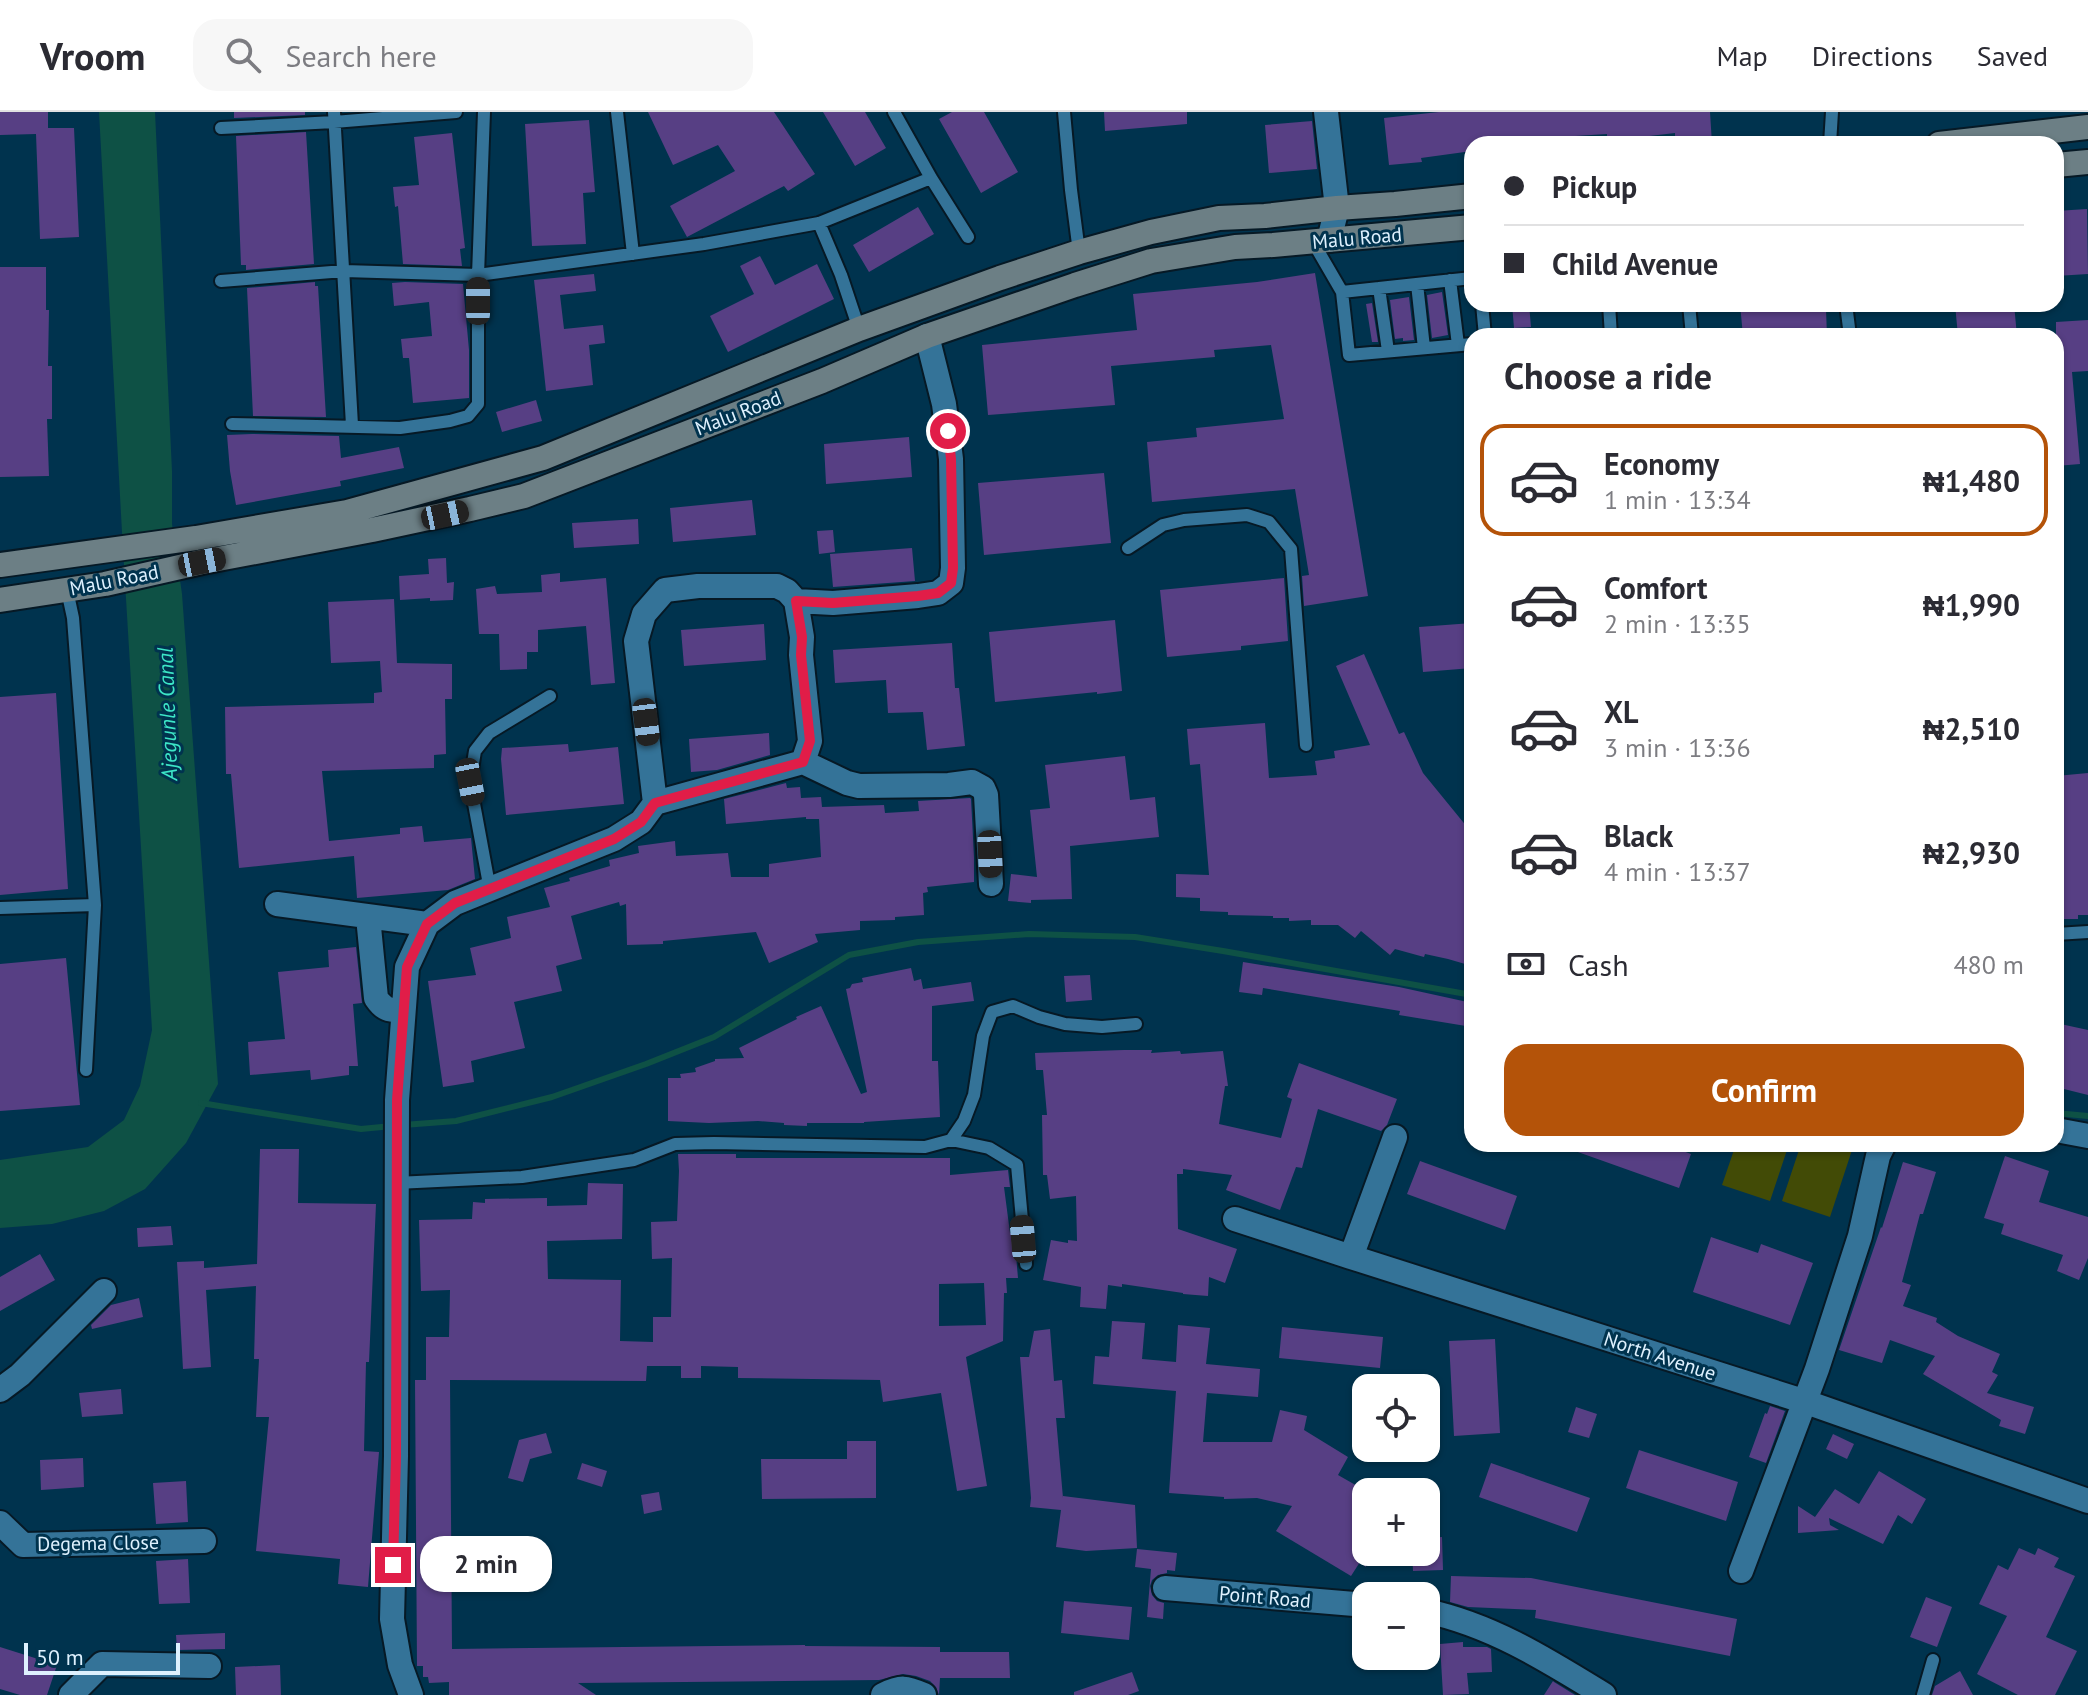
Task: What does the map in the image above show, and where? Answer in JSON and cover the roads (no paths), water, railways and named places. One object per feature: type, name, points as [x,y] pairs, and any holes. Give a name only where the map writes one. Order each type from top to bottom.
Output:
[{"type":"main road","points":[[2009,136],[2088,127]]},
{"type":"main road","points":[[2064,164],[2088,162]]},
{"type":"main road","name":"Malu Road","points":[[0,565],[196,538],[347,512],[543,458],[859,329],[1000,278],[1151,232],[1219,218],[1464,197]]},
{"type":"main road","name":"Malu Road","points":[[0,600],[105,584],[524,496],[822,381],[927,336],[1151,261],[1235,247],[1464,228]]},
{"type":"main road","points":[[807,351],[822,381]]},
{"type":"street","points":[[1321,241],[1337,208],[1326,112]]},
{"type":"street","points":[[796,601],[833,603],[918,596],[938,593],[951,583],[951,459],[944,404],[927,336]]},
{"type":"street","points":[[655,803],[636,641],[644,614],[665,590],[698,586],[777,586],[796,601],[810,741],[803,762]]},
{"type":"street","points":[[411,1695],[400,1665],[392,1619],[397,1100],[407,967],[427,924],[455,903],[614,839],[641,822],[655,803],[803,762],[859,786],[972,782],[983,788],[986,795],[991,884]]},
{"type":"street","points":[[277,904],[427,924]]},
{"type":"street","points":[[368,917],[376,998],[383,1008],[403,1011]]},
{"type":"street","points":[[2064,1132],[2088,1136]]},
{"type":"street","points":[[1351,1257],[1395,1137]]},
{"type":"street","points":[[1741,1571],[1806,1402],[1860,1236],[1881,1152]]},
{"type":"street","name":"North Avenue","points":[[1235,1219],[1806,1402],[2088,1501]]},
{"type":"street","points":[[0,1390],[20,1375],[104,1291]]},
{"type":"street","name":"Degema Close","points":[[0,1523],[23,1545],[204,1541]]},
{"type":"street","name":"Point Road","points":[[1165,1588],[1352,1604]]},
{"type":"street","points":[[1440,1614],[1501,1635],[1604,1695]]},
{"type":"street","points":[[71,1695],[102,1664],[209,1666]]},
{"type":"street","points":[[883,1695],[907,1688],[924,1695]]},
{"type":"lane","points":[[221,128],[334,117],[456,112]]},
{"type":"lane","points":[[232,424],[400,428],[468,416],[478,404],[478,275],[484,112]]},
{"type":"lane","points":[[617,112],[633,254]]},
{"type":"lane","points":[[894,112],[968,237]]},
{"type":"lane","points":[[1064,112],[1079,252]]},
{"type":"lane","points":[[1830,136],[1832,112]]},
{"type":"lane","points":[[334,117],[352,425]]},
{"type":"lane","points":[[221,281],[344,271],[478,275],[704,244],[819,223],[931,178]]},
{"type":"lane","points":[[819,223],[859,329]]},
{"type":"lane","points":[[1321,241],[1342,292],[1349,355],[1464,345]]},
{"type":"lane","points":[[1342,292],[1464,279]]},
{"type":"lane","points":[[1450,280],[1458,345]]},
{"type":"lane","points":[[1417,284],[1424,348]]},
{"type":"lane","points":[[1379,288],[1388,351]]},
{"type":"lane","points":[[1128,548],[1163,525],[1184,520],[1247,515],[1269,522],[1291,549],[1306,745]]},
{"type":"lane","points":[[67,590],[73,618],[95,905],[86,1070]]},
{"type":"lane","points":[[490,890],[470,782],[475,751],[489,733],[550,696]]},
{"type":"lane","points":[[0,908],[95,905]]},
{"type":"lane","points":[[2064,934],[2088,932]]},
{"type":"lane","points":[[951,1140],[964,1121],[974,1095],[983,1036],[992,1012],[1013,1006],[1065,1024],[1102,1027],[1136,1024]]},
{"type":"lane","points":[[396,1180],[522,1177],[634,1160],[675,1144],[925,1147],[951,1140],[989,1148],[1017,1165],[1026,1264]]},
{"type":"lane","points":[[1923,1695],[1933,1660]]},
{"type":"water","name":"Ajegunle Canal","points":[[99,112],[155,112],[172,524],[182,594],[218,1084],[186,1143],[145,1189],[104,1211],[52,1224],[0,1228],[0,1160],[88,1147],[124,1120],[140,1086],[152,1030]]},
{"type":"waterway","points":[[403,1125],[456,1121],[552,1097],[646,1064],[714,1037],[849,955],[918,942],[1029,934],[1135,937],[1464,994]]},
{"type":"waterway","points":[[201,1103],[361,1129],[392,1126]]},
{"type":"waterway","points":[[2064,1114],[2088,1116]]}]
